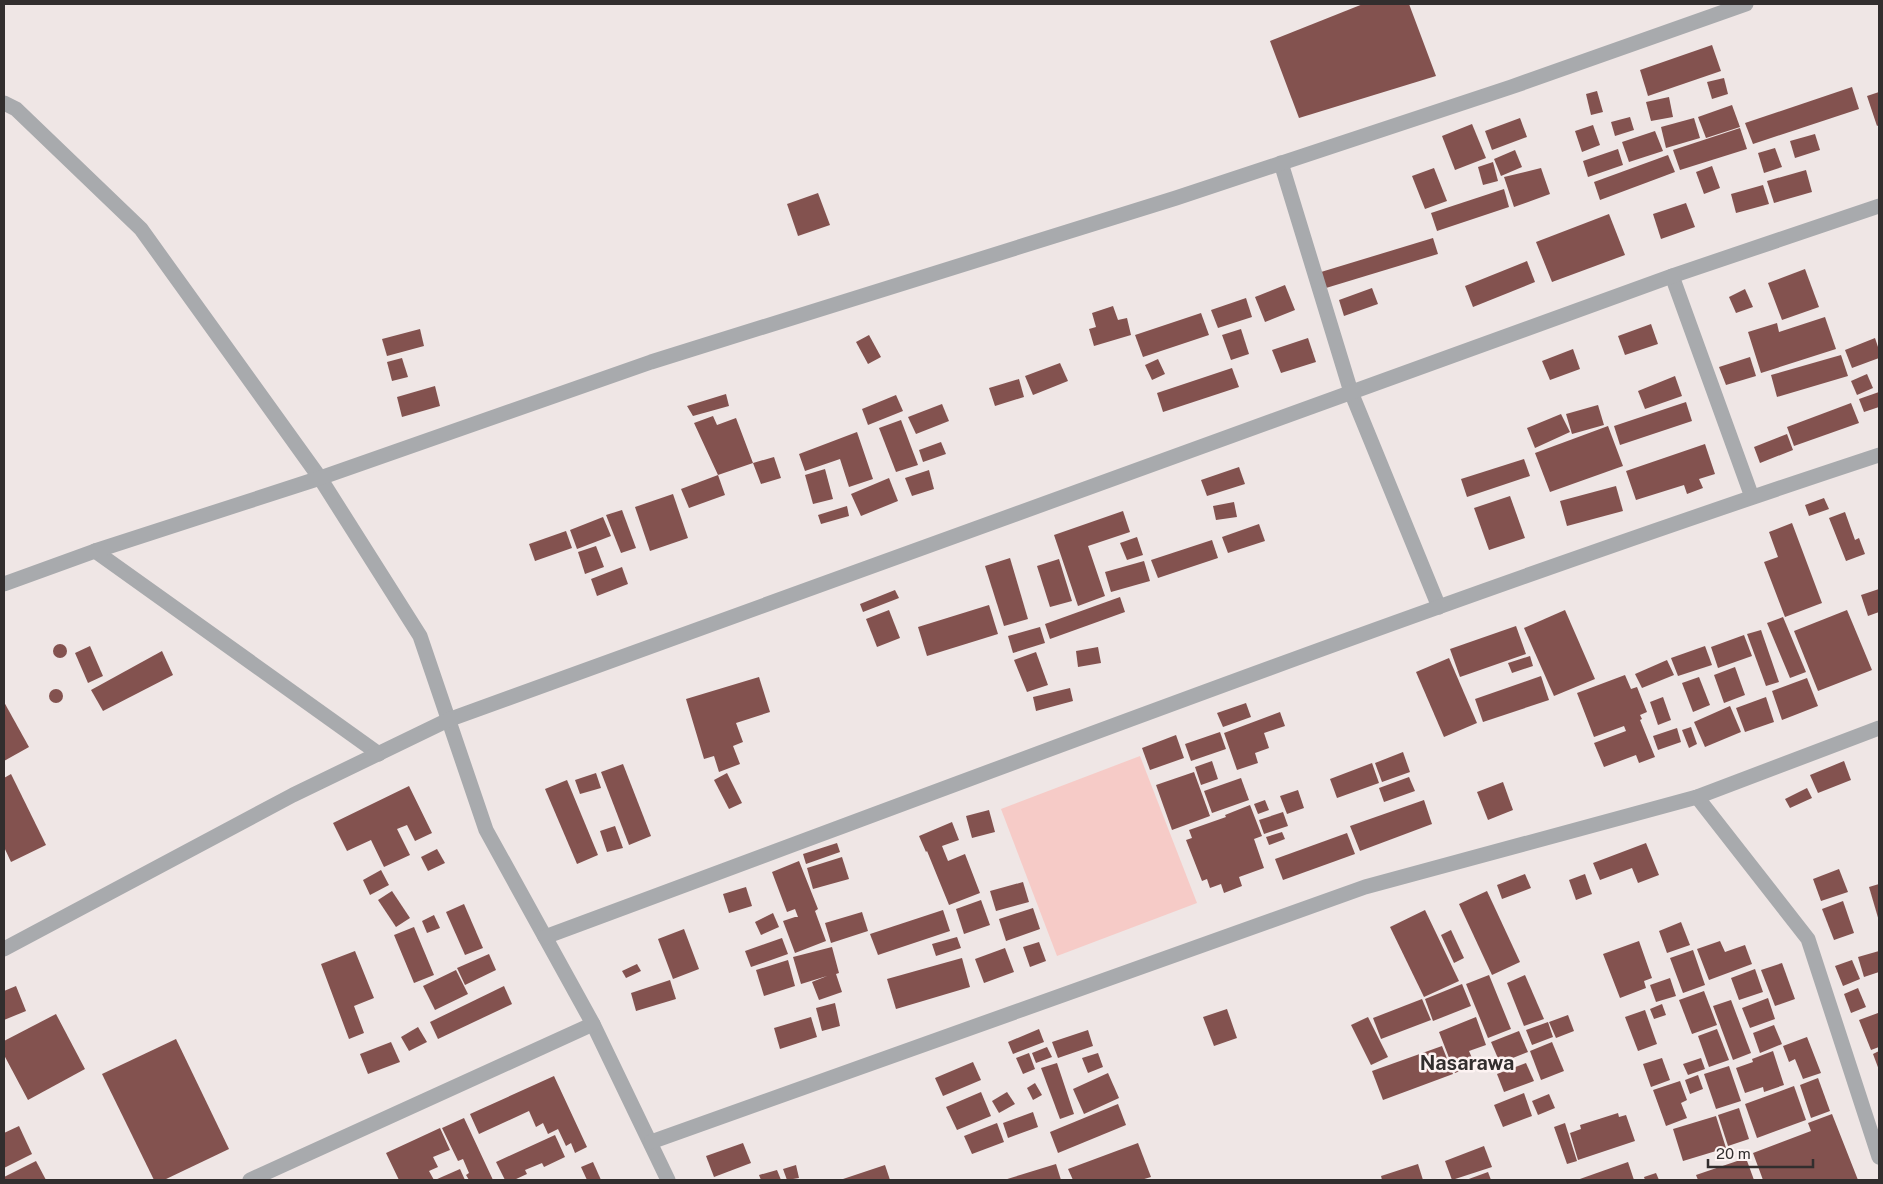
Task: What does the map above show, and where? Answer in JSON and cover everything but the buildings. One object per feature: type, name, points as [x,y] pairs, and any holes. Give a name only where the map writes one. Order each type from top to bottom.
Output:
[{"type":"street","points":[[4,584],[320,478],[651,362],[1176,198],[1511,87],[1746,4]]},
{"type":"street","points":[[4,103],[16,109],[141,229],[320,478],[420,636],[486,830],[593,1024],[668,1180]]},
{"type":"street","points":[[1281,163],[1350,392],[1439,607]]},
{"type":"street","points":[[4,949],[293,795],[448,720],[1672,276],[1879,206]]},
{"type":"street","points":[[1672,276],[1752,497]]},
{"type":"street","points":[[544,937],[1439,607],[1752,497],[1879,455]]},
{"type":"street","points":[[95,552],[379,754]]},
{"type":"street","points":[[651,1142],[1365,887],[1697,797],[1879,728]]},
{"type":"street","points":[[1697,797],[1808,939],[1879,1157]]},
{"type":"street","points":[[250,1180],[274,1175],[593,1024]]},
{"type":"shaded area","points":[[1140,756],[1197,903],[1057,956],[1001,809]]},
{"type":"district","name":"Nasarawa","points":[[1467,1063]]}]
